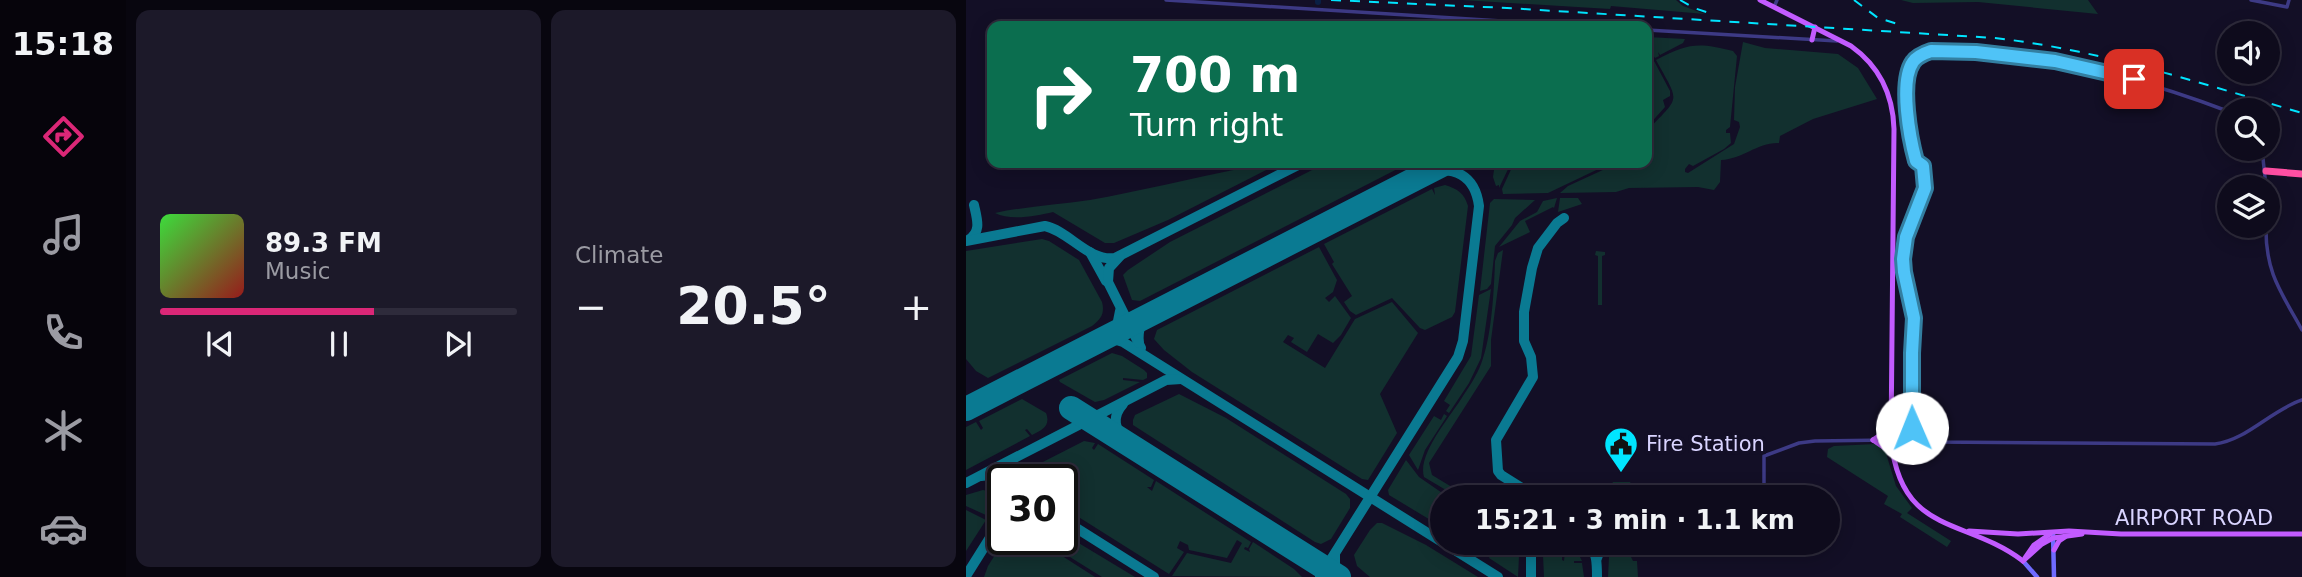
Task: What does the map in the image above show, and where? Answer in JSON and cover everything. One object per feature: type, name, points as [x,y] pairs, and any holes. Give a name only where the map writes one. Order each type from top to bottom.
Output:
[{"type":"highway","points":[[2266,171],[2302,173]]},
{"type":"main road","points":[[1760,0],[1842,41],[1860,53],[1874,67],[1885,87],[1893,116],[1891,440],[1899,476],[1912,498],[1934,518],[2003,547],[2023,561],[2034,545],[2053,536]]},
{"type":"main road","points":[[1812,40],[1815,27]]},
{"type":"main road","points":[[1891,422],[1883,433],[1873,440],[1892,453]]},
{"type":"main road","name":"AIRPORT ROAD","points":[[1956,529],[2053,536],[2088,533]]},
{"type":"main road","name":"AIRPORT ROAD","points":[[2053,536],[2069,531],[2301,535]]},
{"type":"main road","points":[[2054,550],[2066,536]]},
{"type":"street","points":[[1166,0],[1500,21]]},
{"type":"street","points":[[1774,7],[1777,0]]},
{"type":"street","points":[[2251,0],[2287,6],[2289,0]]},
{"type":"street","points":[[1652,30],[1842,41]]},
{"type":"street","points":[[2217,108],[2149,84],[2055,61],[1988,53],[1931,51],[1918,58],[1909,71],[1906,111],[1916,165],[1922,169],[1925,188],[1906,237],[1903,259],[1914,318],[1911,419],[1914,434],[1920,439],[1943,442],[2224,443],[2235,439],[2281,409],[2302,400]]},
{"type":"street","points":[[2264,161],[2266,175]]},
{"type":"street","points":[[2266,238],[2270,271],[2302,330]]},
{"type":"street","points":[[1764,485],[1764,456],[1799,443],[1891,440]]},
{"type":"street","points":[[2053,536],[2054,577]]},
{"type":"street","points":[[2023,561],[2037,577]]},
{"type":"green space","points":[[1462,0],[1676,0],[1683,6],[1705,14],[1611,6],[1610,9]]},
{"type":"green space","points":[[1901,0],[2088,0],[2098,14],[1978,2],[1913,3]]},
{"type":"green space","points":[[1652,37],[1685,39],[1683,43],[1660,55],[1658,52],[1659,56],[1655,58],[1652,54]]},
{"type":"green space","points":[[1743,42],[1765,48],[1838,54],[1858,68],[1877,99],[1813,119],[1780,136],[1779,143],[1764,145],[1736,157],[1721,160],[1720,182],[1714,190],[1698,187],[1629,188],[1616,192],[1560,193],[1568,186],[1607,168],[1652,168],[1652,126],[1666,111],[1673,98],[1670,85],[1656,60],[1685,47],[1702,45],[1733,51],[1737,56],[1730,127],[1726,130],[1726,133],[1730,133],[1731,143],[1693,166],[1689,164],[1685,172],[1688,173],[1734,144],[1740,127],[1739,122],[1734,120],[1735,87]]},
{"type":"green space","points":[[1654,61],[1670,96],[1663,100],[1665,107],[1652,121]]},
{"type":"green space","points":[[1243,168],[1270,168],[1168,220],[1114,243],[1105,243],[1053,212],[1016,217],[995,213],[1109,196]]},
{"type":"green space","points":[[1316,168],[1399,168],[1140,301],[1132,300],[1123,275],[1170,242]]},
{"type":"green space","points":[[1494,168],[1509,168],[1499,188],[1493,177]]},
{"type":"green space","points":[[1512,168],[1600,168],[1548,193],[1503,194],[1502,189]]},
{"type":"green space","points":[[1445,185],[1460,192],[1468,206],[1455,312],[1452,317],[1425,330],[1392,298],[1356,315],[1350,311],[1344,302],[1352,296],[1332,264],[1334,262],[1324,244],[1432,189],[1435,195],[1434,188]]},
{"type":"green space","points":[[1557,198],[1554,208],[1525,221],[1530,232],[1499,247],[1520,221],[1537,212],[1543,201]]},
{"type":"green space","points":[[1560,198],[1578,198],[1582,204],[1558,212]]},
{"type":"green space","points":[[1494,199],[1535,200],[1515,218],[1495,246],[1491,284],[1480,291],[1490,203]]},
{"type":"green space","points":[[1042,239],[1079,260],[1102,302],[1102,316],[1092,326],[988,378],[976,371],[966,359],[966,251]]},
{"type":"green space","points":[[1319,247],[1337,280],[1333,292],[1325,298],[1329,302],[1335,296],[1351,318],[1333,343],[1318,334],[1307,352],[1291,342],[1294,338],[1288,335],[1283,342],[1325,368],[1355,319],[1392,302],[1418,333],[1380,394],[1397,433],[1368,480],[1362,479],[1192,372],[1154,339],[1157,330]]},
{"type":"green space","points":[[1503,250],[1491,340],[1491,366],[1429,463],[1432,475],[1448,485],[1437,485],[1424,477],[1425,457],[1481,363],[1490,323],[1498,253]]},
{"type":"green space","points":[[1596,251],[1605,252],[1602,256],[1602,305],[1598,305]]},
{"type":"green space","points":[[1491,289],[1481,358],[1469,383],[1449,413],[1446,411],[1450,405],[1444,401],[1471,356],[1479,295]]},
{"type":"green space","points":[[1112,353],[1144,370],[1147,378],[1123,378],[1140,382],[1095,402],[1060,382],[1059,380]]},
{"type":"green space","points":[[1179,394],[1226,418],[1346,494],[1350,499],[1350,508],[1331,539],[1321,544],[1315,542],[1133,425],[1135,415]]},
{"type":"green space","points":[[1022,399],[1046,413],[1045,427],[1032,435],[1025,430],[1030,436],[966,470],[966,427],[976,422],[981,430],[983,428],[979,421]]},
{"type":"green space","points":[[1444,414],[1447,416],[1425,450],[1418,470],[1409,455],[1434,416],[1441,420]]},
{"type":"green space","points":[[1084,441],[1095,443],[1092,448],[1094,450],[1098,444],[1154,480],[1151,487],[1147,487],[1152,491],[1156,481],[1251,542],[1248,548],[1244,549],[1250,552],[1253,542],[1302,577],[1172,576],[1187,553],[1231,563],[1242,543],[1237,540],[1227,558],[1189,550],[1188,545],[1180,541],[1177,548],[1184,552],[1169,574],[1078,517],[1078,464],[1039,464]]},
{"type":"green space","points":[[1876,444],[1885,450],[1896,486],[1912,508],[1907,513],[1951,541],[1947,547],[1884,504],[1888,496],[1827,457],[1828,449],[1834,446]]},
{"type":"green space","points":[[1406,460],[1419,477],[1431,485],[1430,520],[1389,495],[1388,490]]},
{"type":"green space","points":[[1613,482],[1630,482],[1632,485],[1611,485]]},
{"type":"green space","points":[[987,491],[987,516],[966,506],[966,495]]},
{"type":"green space","points":[[966,510],[986,520],[966,551]]},
{"type":"green space","points":[[1377,523],[1382,523],[1430,547],[1430,555],[1442,555],[1478,577],[1370,577],[1357,566],[1354,555]]},
{"type":"green space","points":[[1078,543],[1135,577],[1102,577],[1067,555],[1078,555]]},
{"type":"green space","points":[[995,555],[1061,555],[1095,577],[984,577]]},
{"type":"green space","points":[[1490,555],[1519,556],[1518,577],[1489,558]]},
{"type":"green space","points":[[1543,555],[1562,555],[1564,561],[1565,555],[1579,555],[1582,561],[1574,563],[1582,563],[1584,577],[1544,577]]},
{"type":"green space","points":[[1630,555],[1633,561],[1637,561],[1638,577],[1608,577],[1609,557]]},
{"type":"taxiway","points":[[966,241],[1045,226],[1096,255],[1115,258],[1292,168]]},
{"type":"taxiway","points":[[1320,577],[1458,357],[1463,341],[1479,206],[1477,195],[1468,180],[1454,172],[1445,170],[1425,173]]},
{"type":"taxiway","points":[[968,240],[977,229],[974,205]]},
{"type":"taxiway","points":[[1517,485],[1498,471],[1496,440],[1533,377],[1531,357],[1524,341],[1524,312],[1532,268],[1538,248],[1564,218]]},
{"type":"taxiway","points":[[1090,252],[1106,281]]},
{"type":"taxiway","points":[[1120,256],[1109,268],[1108,282],[1141,348]]},
{"type":"taxiway","points":[[1103,338],[1117,326],[1120,311]]},
{"type":"taxiway","points":[[1139,343],[1141,325],[1153,313]]},
{"type":"taxiway","points":[[1103,339],[1123,342],[1430,534]]},
{"type":"taxiway","points":[[966,483],[1166,380],[1181,379]]},
{"type":"taxiway","points":[[1123,404],[1117,414],[1116,424],[1126,443]]},
{"type":"taxiway","points":[[981,476],[987,475]]},
{"type":"taxiway","points":[[1078,529],[1154,577]]},
{"type":"taxiway","points":[[966,576],[987,543]]},
{"type":"taxiway","points":[[1335,554],[1335,565],[1341,577]]},
{"type":"taxiway","points":[[1463,555],[1498,577]]},
{"type":"taxiway","points":[[1531,555],[1531,577]]},
{"type":"taxiway","points":[[1595,555],[1597,577]]},
{"type":"runway","points":[[966,409],[1436,168]]},
{"type":"runway","points":[[1071,408],[1339,577]]},
{"type":"railway","points":[[1331,0],[1995,38],[2111,59],[2302,113]]},
{"type":"railway","points":[[1680,0],[1712,14]]},
{"type":"railway","points":[[1854,0],[1878,18],[1901,25]]},
{"type":"place","name":"Fire Station","points":[[1621,474]]},
{"type":"route","points":[[1912,428],[1914,318],[1903,259],[1906,237],[1925,188],[1923,166],[1916,161],[1906,111],[1909,71],[1913,63],[1924,53],[1931,51],[1976,52],[2055,61],[2134,79]]}]
